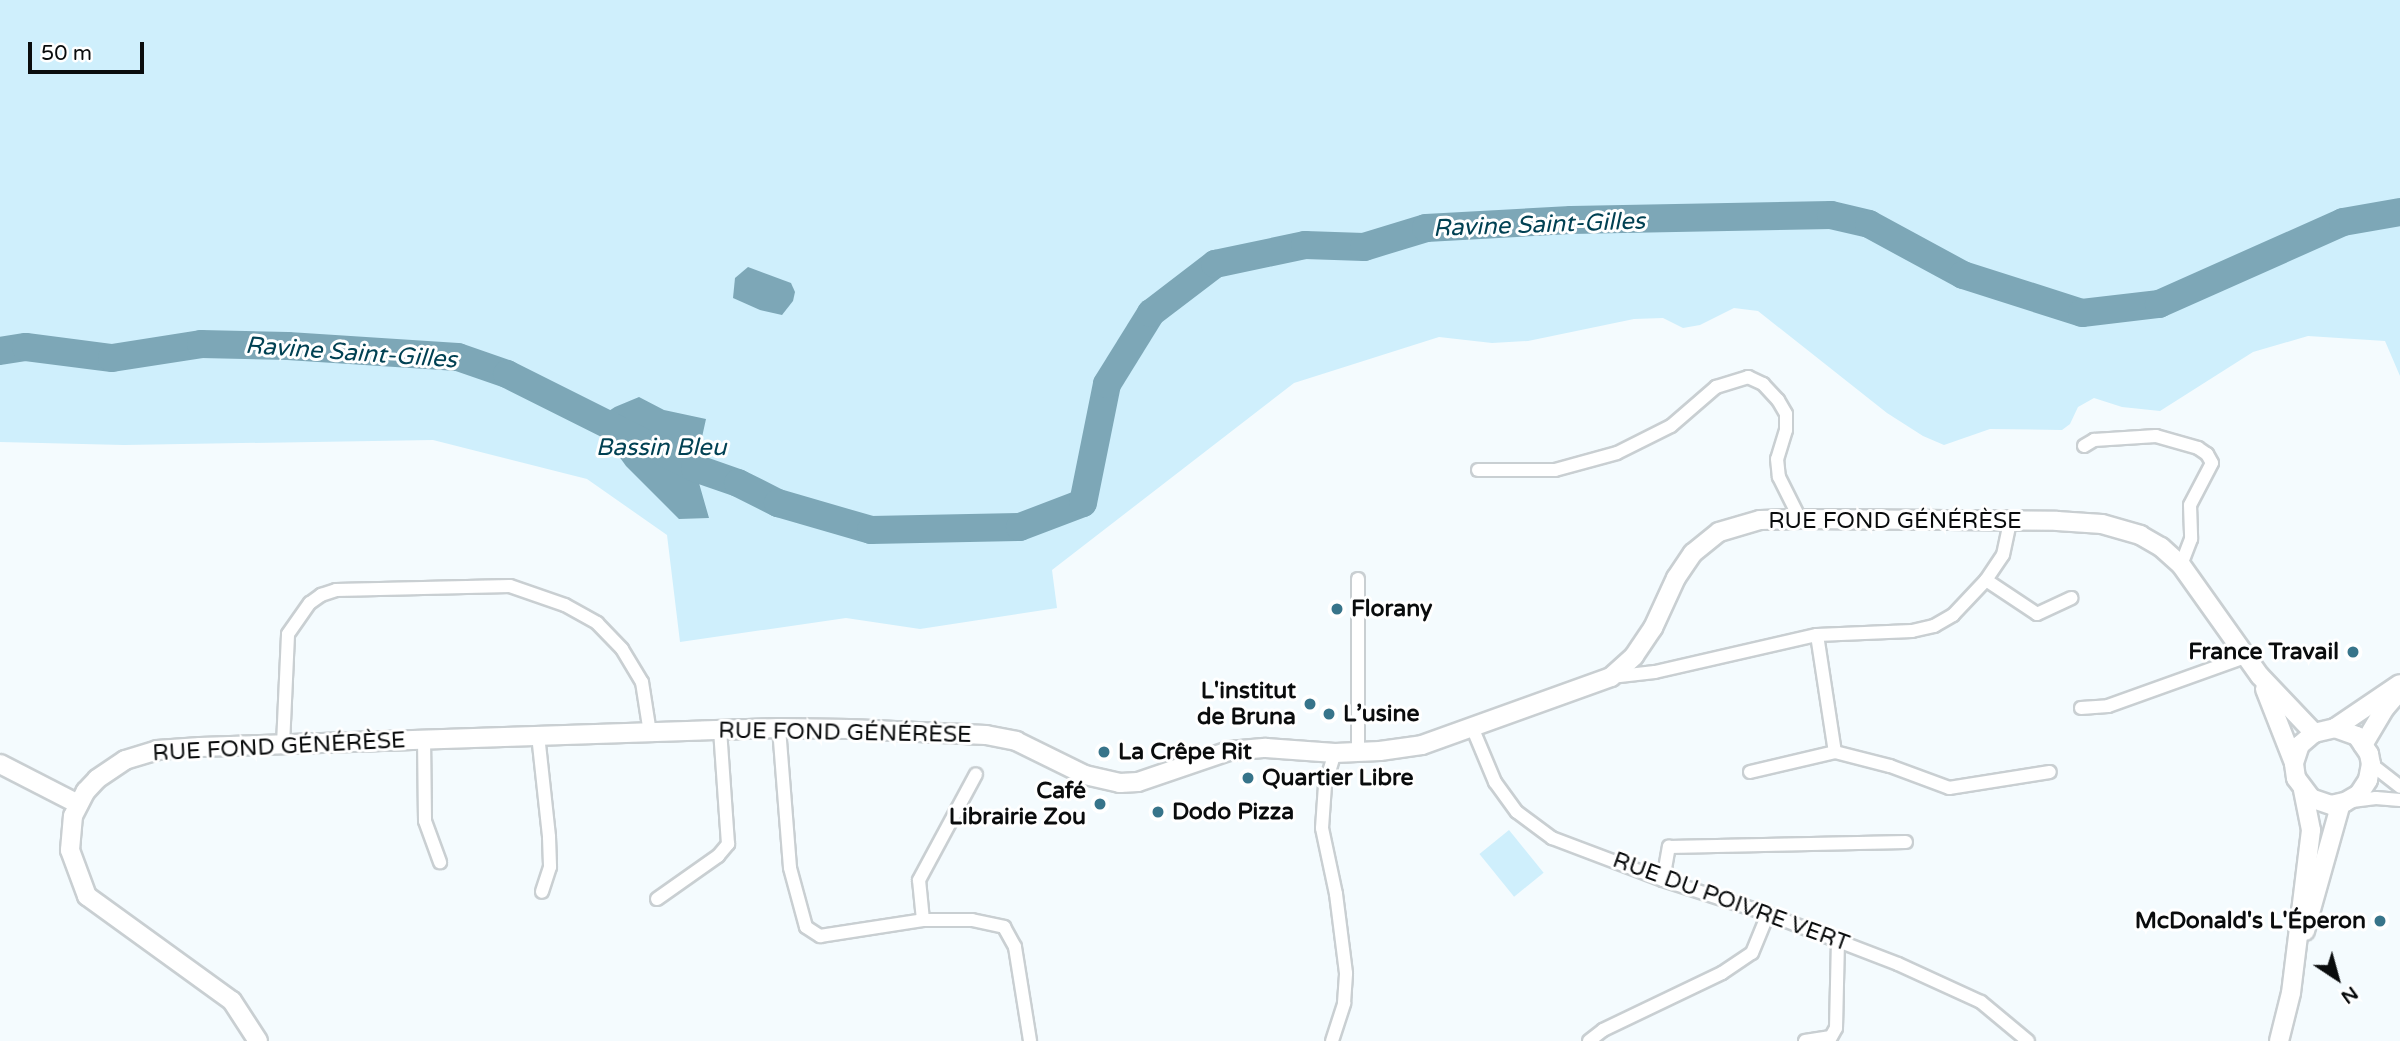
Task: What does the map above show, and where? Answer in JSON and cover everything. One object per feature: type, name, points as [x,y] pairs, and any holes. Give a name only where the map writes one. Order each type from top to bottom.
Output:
[{"type":"street","points":[[1478,470],[1555,470],[1617,453],[1671,426],[1716,387],[1748,377],[1763,384],[1778,400],[1786,414],[1786,430],[1777,459],[1779,477],[1800,519]]},
{"type":"street","points":[[2084,446],[2094,440],[2156,436],[2186,444],[2207,454],[2212,463],[2190,505],[2191,539],[2180,565]]},
{"type":"street","name":"RUE FOND GÉNÉRÈSE","points":[[78,804],[86,791],[109,768],[158,750],[424,738],[779,728],[986,735],[1016,741],[1085,775],[1120,783],[1149,778],[1229,751],[1266,748],[1358,753],[1422,744],[1611,677],[1634,656],[1653,628],[1676,578],[1693,553],[1719,532],[1760,520],[1800,519],[2102,524],[2140,535],[2161,547],[2180,565],[2248,656],[2260,676],[2294,763]]},
{"type":"street","points":[[1611,677],[1655,672],[1817,635],[1912,631],[1934,625],[1953,615],[1986,580],[2003,555],[2010,522]]},
{"type":"street","points":[[1358,579],[1358,753]]},
{"type":"street","points":[[1986,580],[2036,614],[2071,598]]},
{"type":"street","points":[[284,745],[288,634],[310,603],[321,595],[336,590],[510,586],[565,605],[597,623],[622,649],[642,682],[650,733]]},
{"type":"street","points":[[1817,635],[1835,752]]},
{"type":"street","points":[[2081,708],[2108,706],[2248,656]]},
{"type":"street","name":"RUE FOND GÉNÉRÈSE","points":[[2260,676],[2314,733]]},
{"type":"street","points":[[2279,1041],[2291,993],[2311,830],[2294,763],[2300,745],[2314,733],[2335,728],[2400,684]]},
{"type":"street","points":[[2363,745],[2385,708],[2400,691]]},
{"type":"street","name":"RUE DU POIVRE VERT","points":[[1472,727],[1495,782],[1517,812],[1552,838],[1663,880],[1838,940],[1981,1002],[2028,1041]]},
{"type":"street","points":[[779,728],[790,868],[806,928],[820,936],[835,936],[923,920],[972,920],[1004,927],[1014,947],[1030,1041]]},
{"type":"street","points":[[2335,728],[2357,736],[2371,764],[2400,787]]},
{"type":"street","points":[[657,899],[718,856],[728,844],[720,730]]},
{"type":"street","points":[[538,735],[550,867],[542,892]]},
{"type":"street","points":[[424,738],[425,821],[440,862]]},
{"type":"street","points":[[1750,772],[1835,752],[1889,766],[1948,788],[2050,772]]},
{"type":"street","points":[[1332,1041],[1344,1003],[1346,973],[1336,894],[1322,828],[1325,785],[1335,753]]},
{"type":"street","points":[[0,764],[78,804],[69,830],[70,850],[87,896],[232,1001],[258,1041]]},
{"type":"street","points":[[2292,971],[2314,906],[2343,803],[2363,787],[2371,764]]},
{"type":"street","points":[[923,920],[919,880],[976,774]]},
{"type":"street","points":[[2303,790],[2322,803],[2376,798],[2400,800]]},
{"type":"street","points":[[1663,880],[1670,847],[1906,842]]},
{"type":"street","points":[[1589,1041],[1602,1030],[1723,973],[1752,953],[1768,914]]},
{"type":"street","points":[[1804,1041],[1831,1037],[1836,1028],[1838,940]]},
{"type":"shaded area","points":[[0,0],[2400,0],[2400,376],[2385,341],[2308,336],[2253,352],[2160,411],[2122,407],[2094,398],[2078,407],[2070,424],[2062,430],[1990,429],[1944,445],[1923,436],[1887,413],[1758,311],[1734,308],[1700,325],[1683,328],[1663,318],[1634,319],[1528,341],[1492,343],[1439,337],[1294,383],[1052,570],[1057,608],[920,629],[846,618],[680,642],[667,535],[587,479],[433,440],[124,445],[0,442]]},
{"type":"shaded area","points":[[1509,830],[1544,873],[1514,897],[1479,854]]},
{"type":"water","points":[[748,267],[791,283],[795,292],[793,301],[782,315],[760,310],[733,298],[735,278]]},
{"type":"water","name":"Bassin Bleu","points":[[639,397],[664,410],[706,419],[695,469],[709,518],[679,519],[626,466],[603,434],[595,420],[615,407]]},
{"type":"waterway","name":"Ravine Saint-Gilles","points":[[0,351],[26,347],[112,358],[201,344],[288,346],[458,357],[507,374],[695,468],[738,483],[778,503],[871,530],[1020,527],[1083,503],[1107,384],[1151,313],[1215,264],[1305,245],[1364,247],[1426,228],[1571,220],[1831,215],[1869,224],[1963,275],[2082,313],[2159,304],[2343,222],[2400,212]]},
{"type":"place","name":"Florany","points":[[1337,609]]},
{"type":"place","name":"France Travail","points":[[2353,652]]},
{"type":"place","name":"L'institut de Bruna","points":[[1310,704]]},
{"type":"place","name":"L’usine","points":[[1329,714]]},
{"type":"place","name":"La Crêpe Rit","points":[[1104,752]]},
{"type":"place","name":"Quartier Libre","points":[[1248,778]]},
{"type":"place","name":"Café Librairie Zou","points":[[1100,804]]},
{"type":"place","name":"Dodo Pizza","points":[[1158,812]]},
{"type":"place","name":"McDonald's L'Éperon","points":[[2380,921]]}]
